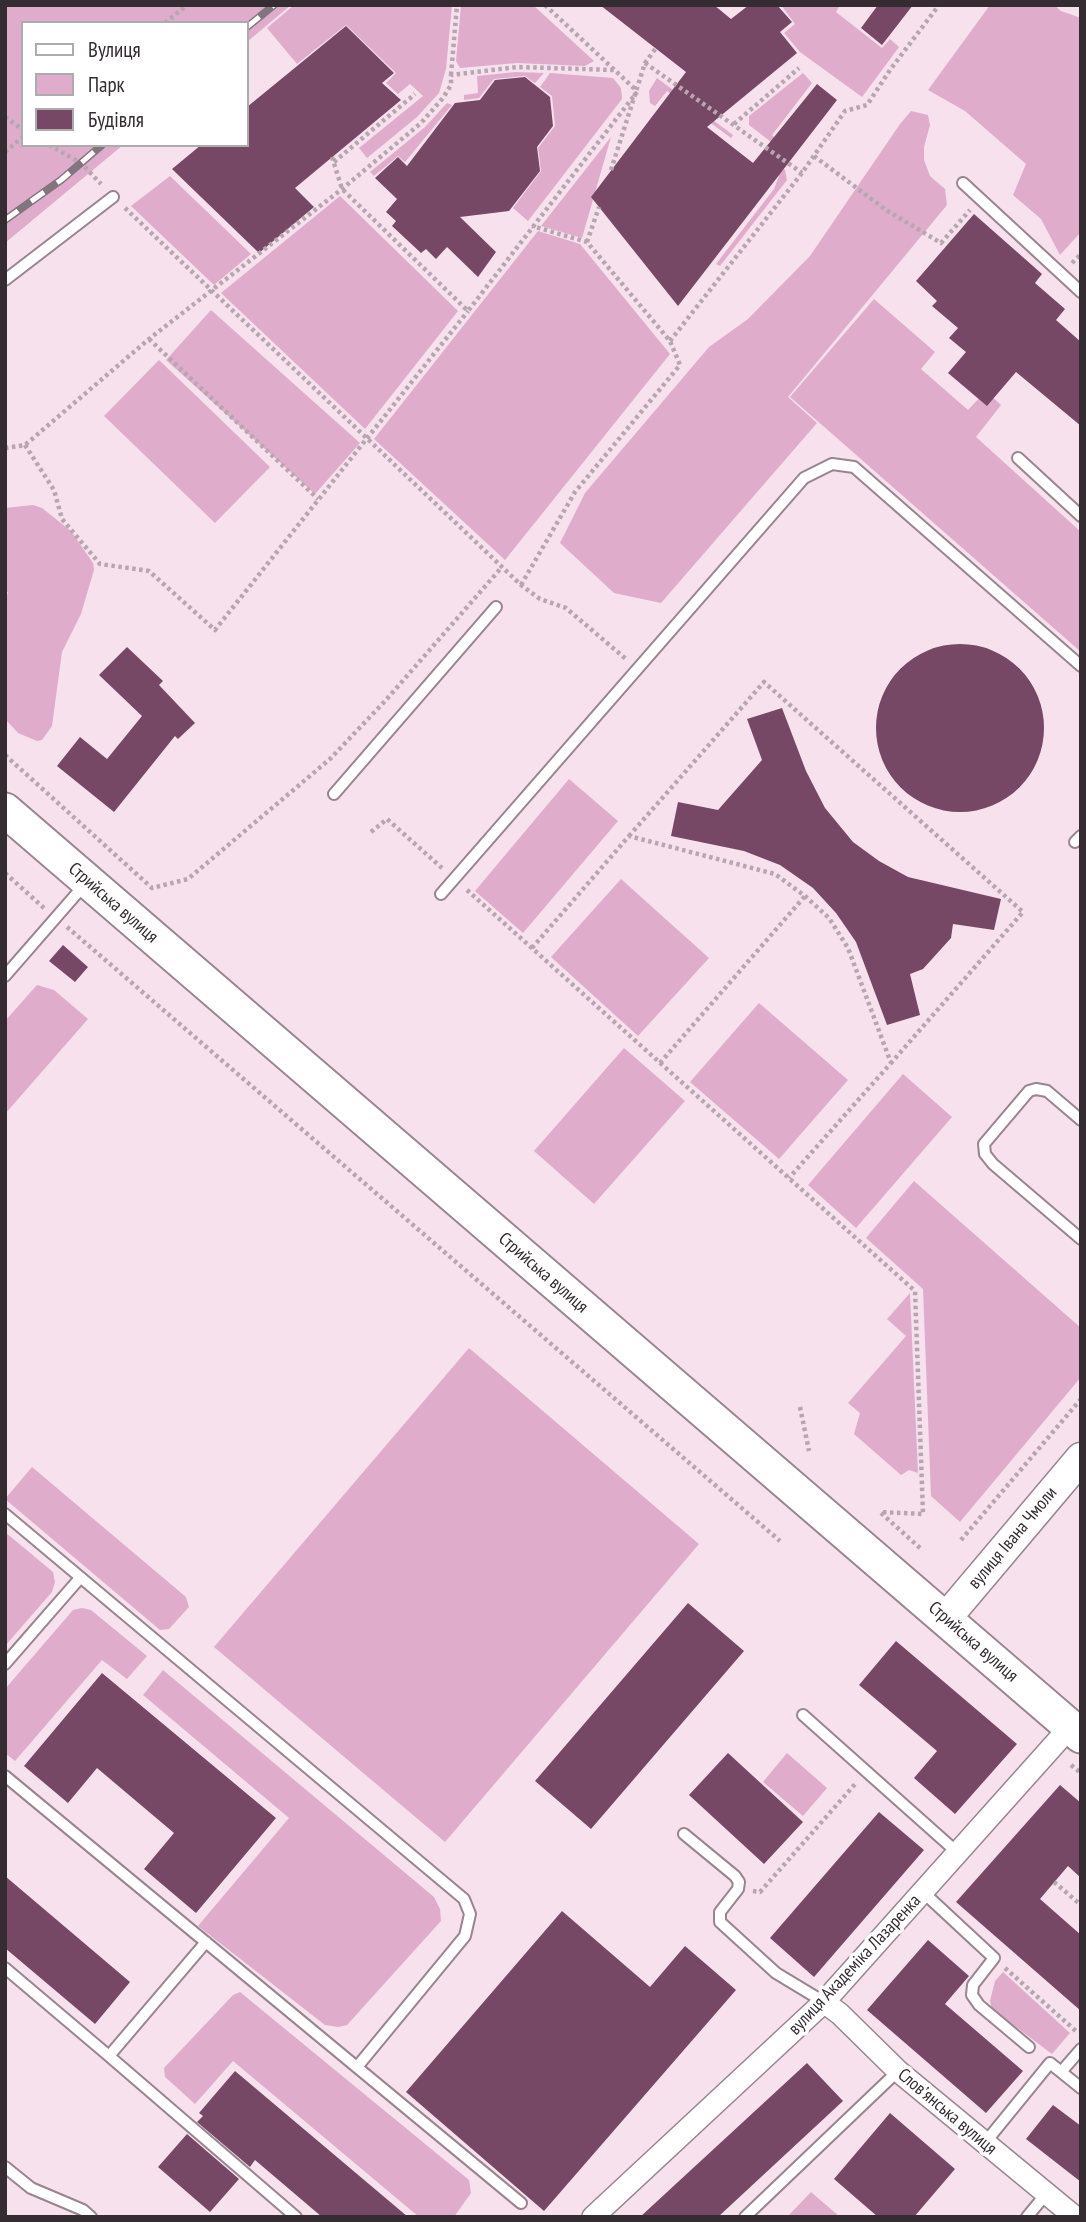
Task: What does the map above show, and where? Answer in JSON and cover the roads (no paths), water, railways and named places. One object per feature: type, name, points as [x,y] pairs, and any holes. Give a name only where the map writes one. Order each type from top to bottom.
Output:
[{"type":"main road","name":"Стрийська вулиця","points":[[5,810],[1076,1732]]},
{"type":"street","name":"вулиця Івана Чмоли","points":[[946,1618],[1081,1458]]},
{"type":"street","name":"вулиця Академіка Лазаренка","points":[[593,2217],[824,2002],[923,1892],[1076,1732]]},
{"type":"street","name":"Словʼянська вулиця","points":[[824,2002],[840,2014],[898,2071],[1075,2217]]},
{"type":"lane","points":[[963,183],[1081,292]]},
{"type":"lane","points":[[5,280],[113,197]]},
{"type":"lane","points":[[1018,458],[1081,516]]},
{"type":"lane","points":[[441,894],[804,478],[832,464],[854,467],[1081,666]]},
{"type":"lane","points":[[334,794],[496,607]]},
{"type":"lane","points":[[5,976],[88,881]]},
{"type":"lane","points":[[1081,1120],[1047,1091],[1036,1089],[1029,1091],[984,1144],[985,1154],[993,1164],[1081,1239]]},
{"type":"lane","points":[[5,1514],[464,1899],[470,1914],[465,1936],[357,2067]]},
{"type":"lane","points":[[5,1664],[80,1578]]},
{"type":"lane","points":[[803,1715],[959,1854]]},
{"type":"lane","points":[[5,1776],[521,2203]]},
{"type":"lane","points":[[684,1834],[735,1876],[738,1882],[738,1889],[720,1912],[720,1922],[776,1973],[824,2002]]},
{"type":"lane","points":[[923,1892],[994,1958],[973,1985],[972,1995],[979,2005],[1029,2047]]},
{"type":"lane","points":[[109,2056],[206,1942]]},
{"type":"lane","points":[[5,1968],[296,2217]]},
{"type":"lane","points":[[1061,2072],[1081,2049]]},
{"type":"lane","points":[[984,2144],[1050,2063],[1081,2088]]},
{"type":"lane","points":[[746,2217],[898,2071]]},
{"type":"lane","points":[[5,2166],[31,2188],[83,2210],[91,2217]]},
{"type":"lane","points":[[1027,2217],[1046,2194]]},
{"type":"railway","points":[[248,26],[274,5]]},
{"type":"railway","points":[[5,220],[61,180],[100,147]]}]
